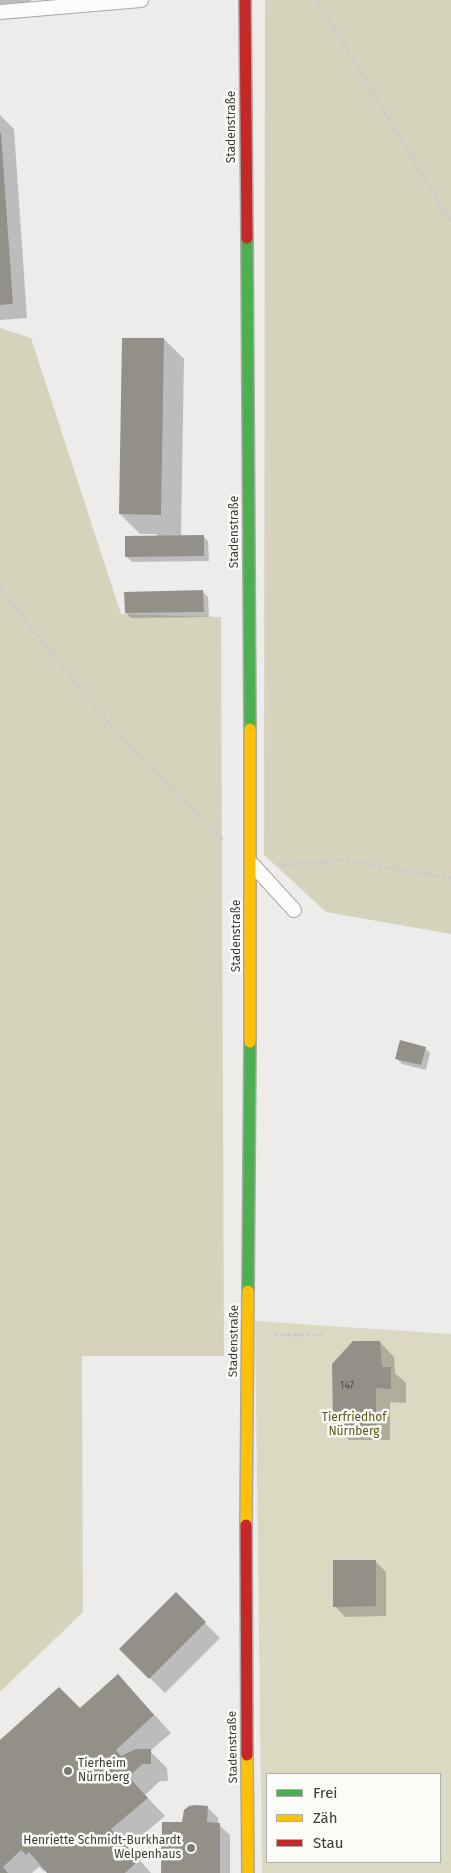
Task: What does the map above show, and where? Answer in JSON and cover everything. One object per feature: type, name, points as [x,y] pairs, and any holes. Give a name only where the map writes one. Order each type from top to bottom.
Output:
[{"type":"street","name":"Stadenstraße","points":[[245,0],[253,865],[246,1664],[248,1873]]},
{"type":"lane","points":[[0,12],[141,0]]},
{"type":"lane","points":[[253,865],[294,910]]},
{"type":"path","points":[[316,0],[451,222]]},
{"type":"path","points":[[0,589],[115,731],[224,840]]},
{"type":"path","points":[[253,865],[344,860],[451,878]]},
{"type":"path","points":[[248,1335],[322,1336]]},
{"type":"green space","name":"Tierfriedhof Nürnberg","points":[[255,1321],[451,1334],[451,1873],[262,1873]]},
{"type":"shaded area","points":[[265,0],[451,0],[451,934],[326,912],[264,855]]},
{"type":"shaded area","points":[[0,328],[31,338],[121,614],[221,617],[224,1356],[82,1356],[83,1612],[0,1692]]},
{"type":"building","points":[[0,133],[13,304],[0,305]]},
{"type":"building","points":[[122,338],[164,338],[161,515],[119,514]]},
{"type":"building","points":[[204,535],[204,556],[125,557],[125,536]]},
{"type":"building","points":[[203,590],[204,612],[125,613],[124,592]]},
{"type":"building","points":[[400,1040],[426,1047],[421,1065],[395,1059]]},
{"type":"building","points":[[353,1341],[380,1341],[382,1367],[391,1367],[391,1389],[376,1388],[376,1426],[333,1426],[332,1364]]},
{"type":"building","points":[[333,1560],[376,1560],[376,1606],[333,1607]]},
{"type":"building","points":[[176,1592],[206,1622],[149,1679],[119,1649]]},
{"type":"building","name":"Tierheim Nürnberg","points":[[118,1674],[154,1715],[116,1750],[121,1756],[136,1749],[151,1749],[151,1764],[142,1764],[129,1777],[148,1798],[111,1829],[139,1860],[125,1873],[47,1873],[29,1852],[26,1855],[21,1850],[3,1867],[8,1873],[0,1873],[0,1740],[59,1687],[80,1708]]},
{"type":"building","name":"Henriette Schmidt-Burkhardt Welpenhaus","points":[[189,1806],[208,1806],[207,1822],[220,1823],[220,1873],[161,1873],[162,1822],[182,1822],[184,1810]]},
{"type":"traffic: fast","points":[[247,238],[250,729]]},
{"type":"traffic: fast","points":[[248,1291],[250,1042]]},
{"type":"traffic: slow","points":[[250,729],[250,1042]]},
{"type":"traffic: slow","points":[[246,1525],[248,1291]]},
{"type":"traffic: slow","points":[[247,1755],[248,1873]]},
{"type":"traffic: jam","points":[[245,0],[247,238]]},
{"type":"traffic: jam","points":[[246,1525],[247,1755]]},
{"type":"place","name":"Tierheim Nürnberg","points":[[68,1771]]},
{"type":"place","name":"Henriette Schmidt-Burkhardt Welpenhaus","points":[[191,1848]]}]
